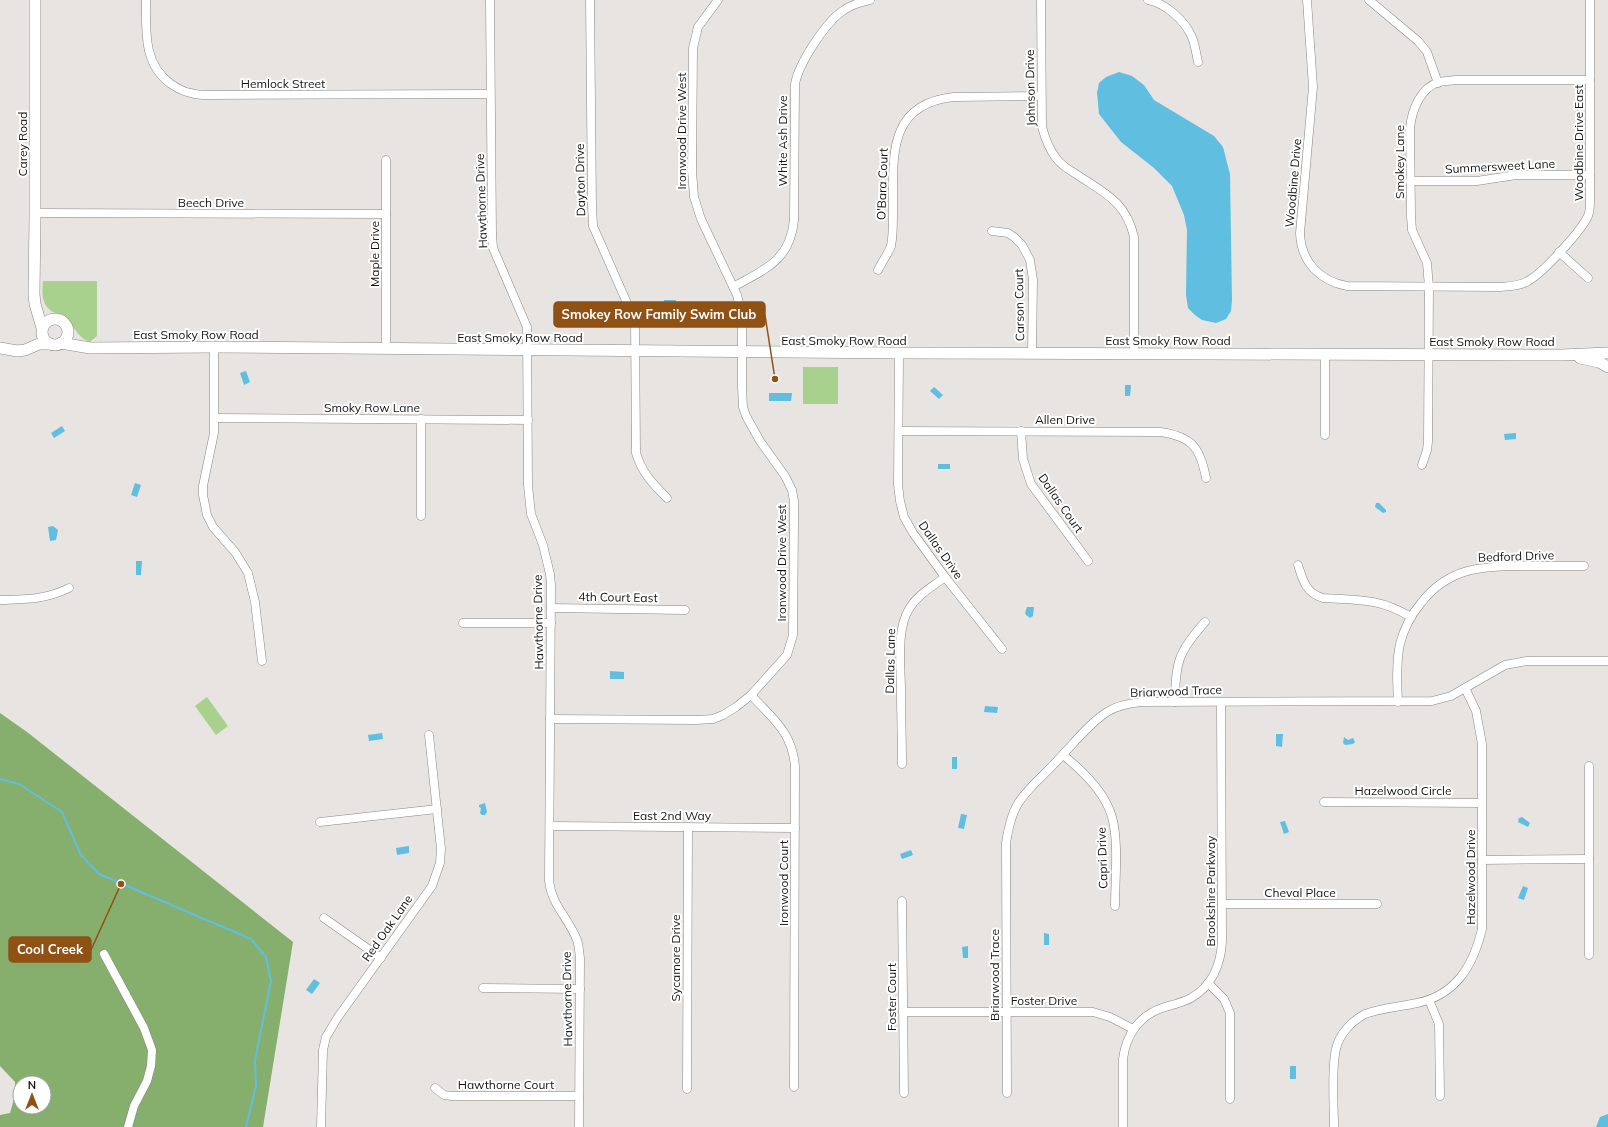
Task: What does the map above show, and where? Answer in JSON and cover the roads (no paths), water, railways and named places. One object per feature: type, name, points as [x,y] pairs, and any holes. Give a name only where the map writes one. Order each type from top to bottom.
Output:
[{"type":"street","name":"Carey Road","points":[[35,0],[34,300],[42,330]]},
{"type":"street","name":"Hemlock Street","points":[[146,0],[146,38],[148,52],[155,68],[165,80],[176,88],[190,93],[209,95],[490,94]]},
{"type":"street","name":"Hawthorne Drive","points":[[490,0],[491,224],[493,248],[527,327],[529,500],[531,514],[543,545],[550,574],[549,881],[550,892],[555,903],[570,926],[577,941],[580,958],[579,1127]]},
{"type":"street","name":"Dayton Drive","points":[[590,0],[593,226],[635,321],[636,453],[639,465],[647,478],[667,498]]},
{"type":"street","name":"Ironwood Drive West","points":[[550,719],[713,719],[736,707],[751,695],[787,655],[793,635],[794,501],[792,490],[785,476],[760,441],[746,416],[743,407],[742,315],[733,287],[701,219],[695,202],[692,185],[693,48],[698,27],[718,0]]},
{"type":"street","name":"White Ash Drive","points":[[733,287],[774,262],[784,252],[793,232],[795,84],[801,64],[837,16],[851,6],[870,0]]},
{"type":"street","name":"Johnson Drive","points":[[1041,0],[1042,127],[1049,147],[1057,159],[1068,169],[1111,196],[1127,215],[1132,226],[1134,237],[1134,353]]},
{"type":"street","points":[[1148,0],[1161,5],[1183,22],[1191,35],[1198,62]]},
{"type":"street","name":"Woodbine Drive","points":[[1307,0],[1313,87],[1300,219],[1300,241],[1305,256],[1315,271],[1337,284],[1347,286],[1429,286]]},
{"type":"street","points":[[1369,0],[1418,41],[1427,52],[1438,83]]},
{"type":"street","name":"Woodbine Drive East","points":[[1429,286],[1516,286],[1534,277],[1580,229],[1588,214],[1590,201],[1590,0]]},
{"type":"street","name":"Smokey Lane","points":[[1422,465],[1428,442],[1429,286],[1427,263],[1412,230],[1410,128],[1412,114],[1426,90],[1438,83],[1455,80],[1590,80]]},
{"type":"street","name":"O'Bara Court","points":[[878,270],[887,254],[893,235],[894,148],[900,131],[912,114],[928,102],[940,98],[1041,96]]},
{"type":"street","name":"Maple Drive","points":[[386,160],[386,349]]},
{"type":"street","name":"Summersweet Lane","points":[[1410,181],[1477,181],[1516,175],[1590,175]]},
{"type":"street","name":"Beech Drive","points":[[35,213],[386,214]]},
{"type":"street","name":"Carson Court","points":[[992,231],[1008,233],[1014,237],[1022,245],[1030,260],[1033,280],[1032,352]]},
{"type":"street","points":[[1559,252],[1588,278]]},
{"type":"street","name":"Carey Road","points":[[35,289],[43,308],[50,315],[63,322]]},
{"type":"street","points":[[50,320],[63,322],[68,335],[56,343],[45,340],[42,330],[50,320]]},
{"type":"street","name":"East Smoky Row Road","points":[[63,322],[79,340],[102,347]]},
{"type":"street","name":"East Smoky Row Road","points":[[0,347],[26,343],[42,330]]},
{"type":"street","name":"East Smoky Row Road","points":[[0,347],[17,351],[25,350],[39,344],[56,343],[90,348],[214,347],[899,353],[1032,352],[1562,355]]},
{"type":"street","points":[[214,347],[215,418],[213,442],[203,486],[205,505],[213,527],[235,552],[248,572],[255,602],[262,661]]},
{"type":"street","name":"Dallas Drive","points":[[899,353],[898,485],[903,511],[913,533],[945,577],[1002,649]]},
{"type":"street","points":[[1325,354],[1325,435]]},
{"type":"street","points":[[1562,355],[1608,354]]},
{"type":"street","points":[[1562,355],[1599,362],[1608,367]]},
{"type":"street","name":"Smoky Row Lane","points":[[215,418],[528,420]]},
{"type":"street","points":[[421,419],[421,516]]},
{"type":"street","name":"Allen Drive","points":[[899,431],[1160,432],[1174,434],[1185,439],[1196,448],[1202,459],[1206,478]]},
{"type":"street","name":"Dallas Court","points":[[1021,431],[1023,459],[1031,484],[1088,561]]},
{"type":"street","points":[[1298,565],[1303,582],[1308,590],[1317,597],[1374,601],[1392,606],[1411,617]]},
{"type":"street","name":"Bedford Drive","points":[[1398,702],[1397,670],[1403,632],[1411,617],[1425,597],[1443,582],[1457,574],[1472,569],[1491,566],[1584,566]]},
{"type":"street","name":"Dallas Lane","points":[[902,764],[900,647],[902,626],[907,611],[918,597],[945,577]]},
{"type":"street","points":[[0,600],[42,598],[54,595],[69,588]]},
{"type":"street","name":"4th Court East","points":[[551,608],[684,610]]},
{"type":"street","points":[[1175,702],[1176,676],[1181,656],[1188,642],[1205,622]]},
{"type":"street","points":[[463,623],[551,623]]},
{"type":"street","name":"Briarwood Trace","points":[[1007,1093],[1006,843],[1008,831],[1014,812],[1019,803],[1099,718],[1118,706],[1142,702],[1432,701],[1451,696],[1505,665],[1527,661],[1608,661]]},
{"type":"street","name":"Hazelwood Drive","points":[[1334,1127],[1334,1066],[1336,1048],[1344,1032],[1357,1019],[1365,1014],[1430,1000],[1454,984],[1466,970],[1475,954],[1482,929],[1482,744],[1476,711],[1465,688]]},
{"type":"street","name":"Ironwood Court","points":[[751,695],[784,730],[792,746],[796,766],[794,1087]]},
{"type":"street","name":"Brookshire Parkway","points":[[1123,1127],[1123,1059],[1127,1040],[1133,1029],[1140,1020],[1149,1014],[1191,998],[1213,977],[1219,964],[1222,952],[1222,702]]},
{"type":"street","name":"Red Oak Lane","points":[[321,1127],[322,1060],[326,1037],[338,1017],[432,886],[437,876],[441,849],[429,734]]},
{"type":"street","name":"Capri Drive","points":[[1063,755],[1097,789],[1111,815],[1115,842],[1115,906]]},
{"type":"street","points":[[1589,766],[1589,955]]},
{"type":"street","name":"Hazelwood Circle","points":[[1324,802],[1481,803]]},
{"type":"street","points":[[320,822],[438,809]]},
{"type":"street","name":"East 2nd Way","points":[[550,826],[795,828]]},
{"type":"street","name":"Sycamore Drive","points":[[687,1089],[688,827]]},
{"type":"street","points":[[1482,860],[1589,859]]},
{"type":"street","name":"Foster Court","points":[[902,901],[904,1093]]},
{"type":"street","name":"Cheval Place","points":[[1222,904],[1377,904]]},
{"type":"street","points":[[324,918],[381,958]]},
{"type":"street","points":[[104,954],[144,1028],[152,1050],[151,1066],[147,1081],[134,1106],[128,1127]]},
{"type":"street","points":[[1208,983],[1224,998],[1230,1013],[1230,1099]]},
{"type":"street","points":[[483,988],[580,989]]},
{"type":"street","points":[[1430,1000],[1439,1024],[1440,1096]]},
{"type":"street","name":"Foster Drive","points":[[903,1012],[1093,1012],[1110,1017],[1133,1029]]},
{"type":"street","name":"Hawthorne Court","points":[[435,1088],[444,1095],[452,1096],[579,1096]]},
{"type":"water","points":[[1119,72],[1132,76],[1144,85],[1154,100],[1214,136],[1223,147],[1230,174],[1232,301],[1231,311],[1226,319],[1216,323],[1202,320],[1188,308],[1186,295],[1187,230],[1184,215],[1172,186],[1154,168],[1121,142],[1099,114],[1097,93],[1099,83],[1106,77]]},
{"type":"water","points":[[664,300],[676,300],[676,307],[664,307]]},
{"type":"water","points":[[246,371],[250,382],[244,385],[240,373]]},
{"type":"water","points":[[1125,385],[1131,385],[1130,396],[1125,396]]},
{"type":"water","points":[[934,387],[943,395],[939,399],[930,391]]},
{"type":"water","points":[[769,393],[792,393],[791,401],[769,401]]},
{"type":"water","points":[[62,426],[65,431],[54,438],[51,433]]},
{"type":"water","points":[[1516,433],[1516,439],[1505,440],[1504,434]]},
{"type":"water","points":[[938,464],[950,464],[950,469],[938,469]]},
{"type":"water","points":[[135,483],[141,485],[137,497],[131,495]]},
{"type":"water","points":[[1376,503],[1379,503],[1386,510],[1386,512],[1383,513],[1375,507]]},
{"type":"water","points":[[53,526],[58,530],[56,540],[50,541],[48,527]]},
{"type":"water","points":[[136,561],[142,561],[141,575],[136,575]]},
{"type":"water","points":[[1027,607],[1034,607],[1033,616],[1030,618],[1025,613]]},
{"type":"water","points":[[610,671],[624,672],[624,679],[610,679]]},
{"type":"water","points":[[985,706],[998,707],[997,713],[984,712]]},
{"type":"water","points":[[382,733],[383,739],[369,741],[368,735]]},
{"type":"water","points":[[1276,734],[1283,734],[1282,747],[1276,746]]},
{"type":"water","points":[[1344,737],[1348,740],[1353,738],[1355,742],[1353,744],[1345,745],[1343,743]]},
{"type":"water","points":[[952,757],[957,757],[957,769],[952,769]]},
{"type":"water","points":[[485,803],[487,812],[485,815],[482,815],[480,813],[481,808],[479,805]]},
{"type":"water","points":[[961,814],[967,815],[964,829],[958,828]]},
{"type":"water","points":[[1522,817],[1530,823],[1528,827],[1518,822],[1519,818]]},
{"type":"water","points":[[1285,821],[1289,832],[1284,834],[1280,822]]},
{"type":"water","points":[[409,846],[409,853],[397,855],[396,848]]},
{"type":"water","points":[[911,850],[913,855],[902,859],[900,854]]},
{"type":"water","points":[[1523,886],[1528,888],[1524,900],[1518,898]]},
{"type":"water","points":[[1044,933],[1049,934],[1049,945],[1044,945]]},
{"type":"water","points":[[968,946],[968,958],[963,958],[962,947]]},
{"type":"water","points":[[314,979],[320,983],[312,994],[306,990]]},
{"type":"water","points":[[1290,1066],[1296,1066],[1296,1079],[1290,1079]]},
{"type":"water","points":[[1608,1114],[1608,1127],[1596,1127],[1600,1117]]},
{"type":"waterway","points":[[0,779],[19,784],[62,812],[81,855],[99,874],[251,939],[266,957],[271,981],[255,1060],[256,1086],[246,1127]]},
{"type":"place","name":"Smokey Row Family Swim Club","points":[[775,379]]},
{"type":"place","name":"Cool Creek","points":[[121,884]]}]
